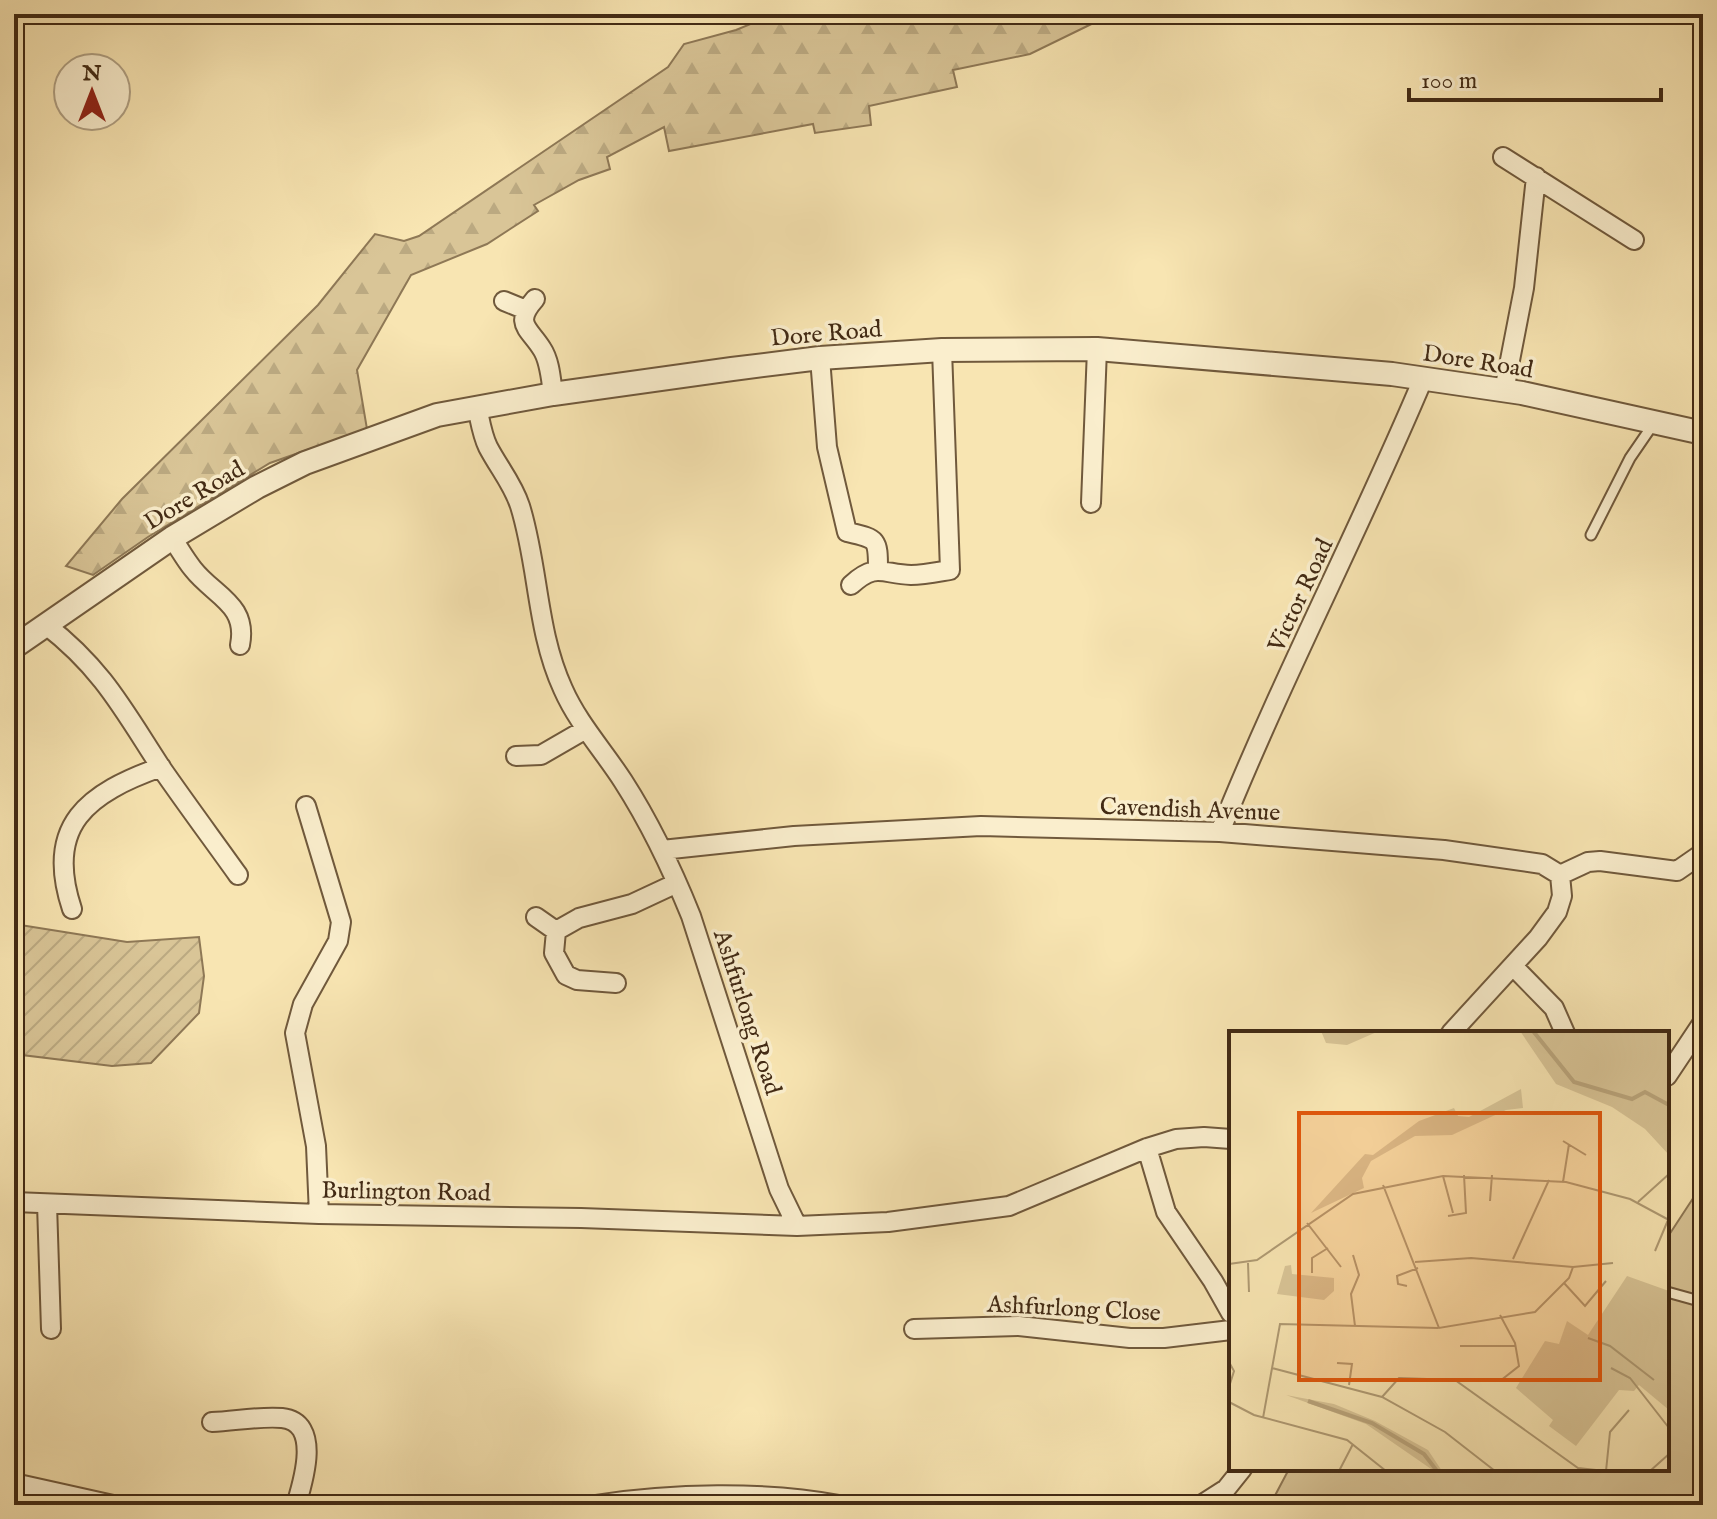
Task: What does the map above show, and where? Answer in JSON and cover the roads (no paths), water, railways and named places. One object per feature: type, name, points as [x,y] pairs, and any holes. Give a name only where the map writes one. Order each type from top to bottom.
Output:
[{"type":"street","points":[[1503,157],[1634,240]]},
{"type":"street","points":[[1504,391],[1524,288],[1536,177]]},
{"type":"street","points":[[504,301],[530,305],[524,325],[542,349],[553,394]]},
{"type":"street","points":[[1091,503],[1097,349]]},
{"type":"street","name":"Dore Road","points":[[14,647],[172,538],[257,487],[305,463],[399,427],[477,407],[553,394],[820,358],[942,350],[1097,349],[1334,367],[1504,391],[1703,433]]},
{"type":"street","points":[[851,585],[863,574],[878,569],[910,575],[950,570],[942,350]]},
{"type":"street","points":[[820,358],[827,447],[847,532],[874,539],[878,544],[878,569]]},
{"type":"street","name":"Victor Road","points":[[1220,832],[1423,379]]},
{"type":"street","name":"Ashfurlong Road","points":[[477,407],[487,446],[512,484],[520,507],[530,545],[542,628],[563,689],[586,729],[623,781],[677,883],[691,916],[779,1189],[797,1226]]},
{"type":"street","points":[[172,538],[194,570],[236,612],[241,623],[240,645]]},
{"type":"street","points":[[46,625],[67,641],[102,677],[238,875]]},
{"type":"street","points":[[516,756],[541,755],[586,729]]},
{"type":"street","points":[[72,909],[63,868],[64,848],[73,825],[85,808],[104,791],[161,767]]},
{"type":"street","points":[[306,806],[341,922],[338,941],[303,1004],[295,1033],[316,1146],[319,1214]]},
{"type":"street","name":"Cavendish Avenue","points":[[662,850],[794,836],[981,826],[1220,832],[1444,850],[1542,864],[1560,875]]},
{"type":"street","points":[[1453,1031],[1513,966],[1557,912],[1562,896],[1560,875],[1588,862],[1600,861],[1677,871],[1703,853]]},
{"type":"street","points":[[556,931],[579,918],[632,904],[677,883]]},
{"type":"street","points":[[536,917],[556,931]]},
{"type":"street","points":[[556,931],[554,953],[566,975],[616,983]]},
{"type":"street","points":[[1513,966],[1554,1008],[1564,1031]]},
{"type":"street","points":[[1669,1073],[1703,1022]]},
{"type":"street","points":[[797,1226],[888,1222],[1009,1206],[1147,1148],[1190,1137],[1229,1139]]},
{"type":"street","points":[[1147,1148],[1166,1212],[1229,1309]]},
{"type":"street","name":"Burlington Road","points":[[14,1202],[319,1214],[581,1218],[797,1226]]},
{"type":"street","points":[[47,1204],[51,1329]]},
{"type":"street","name":"Ashfurlong Close","points":[[914,1329],[1019,1326],[1130,1338],[1164,1338],[1229,1330]]},
{"type":"street","points":[[212,1422],[281,1418],[297,1424],[306,1441],[307,1454],[296,1505]]},
{"type":"street","points":[[1201,1505],[1226,1489],[1240,1471]]},
{"type":"street","points":[[14,1483],[113,1505]]},
{"type":"street","points":[[595,1505],[767,1496],[839,1505]]},
{"type":"lane","points":[[1591,535],[1630,458],[1655,421]]},
{"type":"lane","points":[[1669,1293],[1703,1302]]}]
